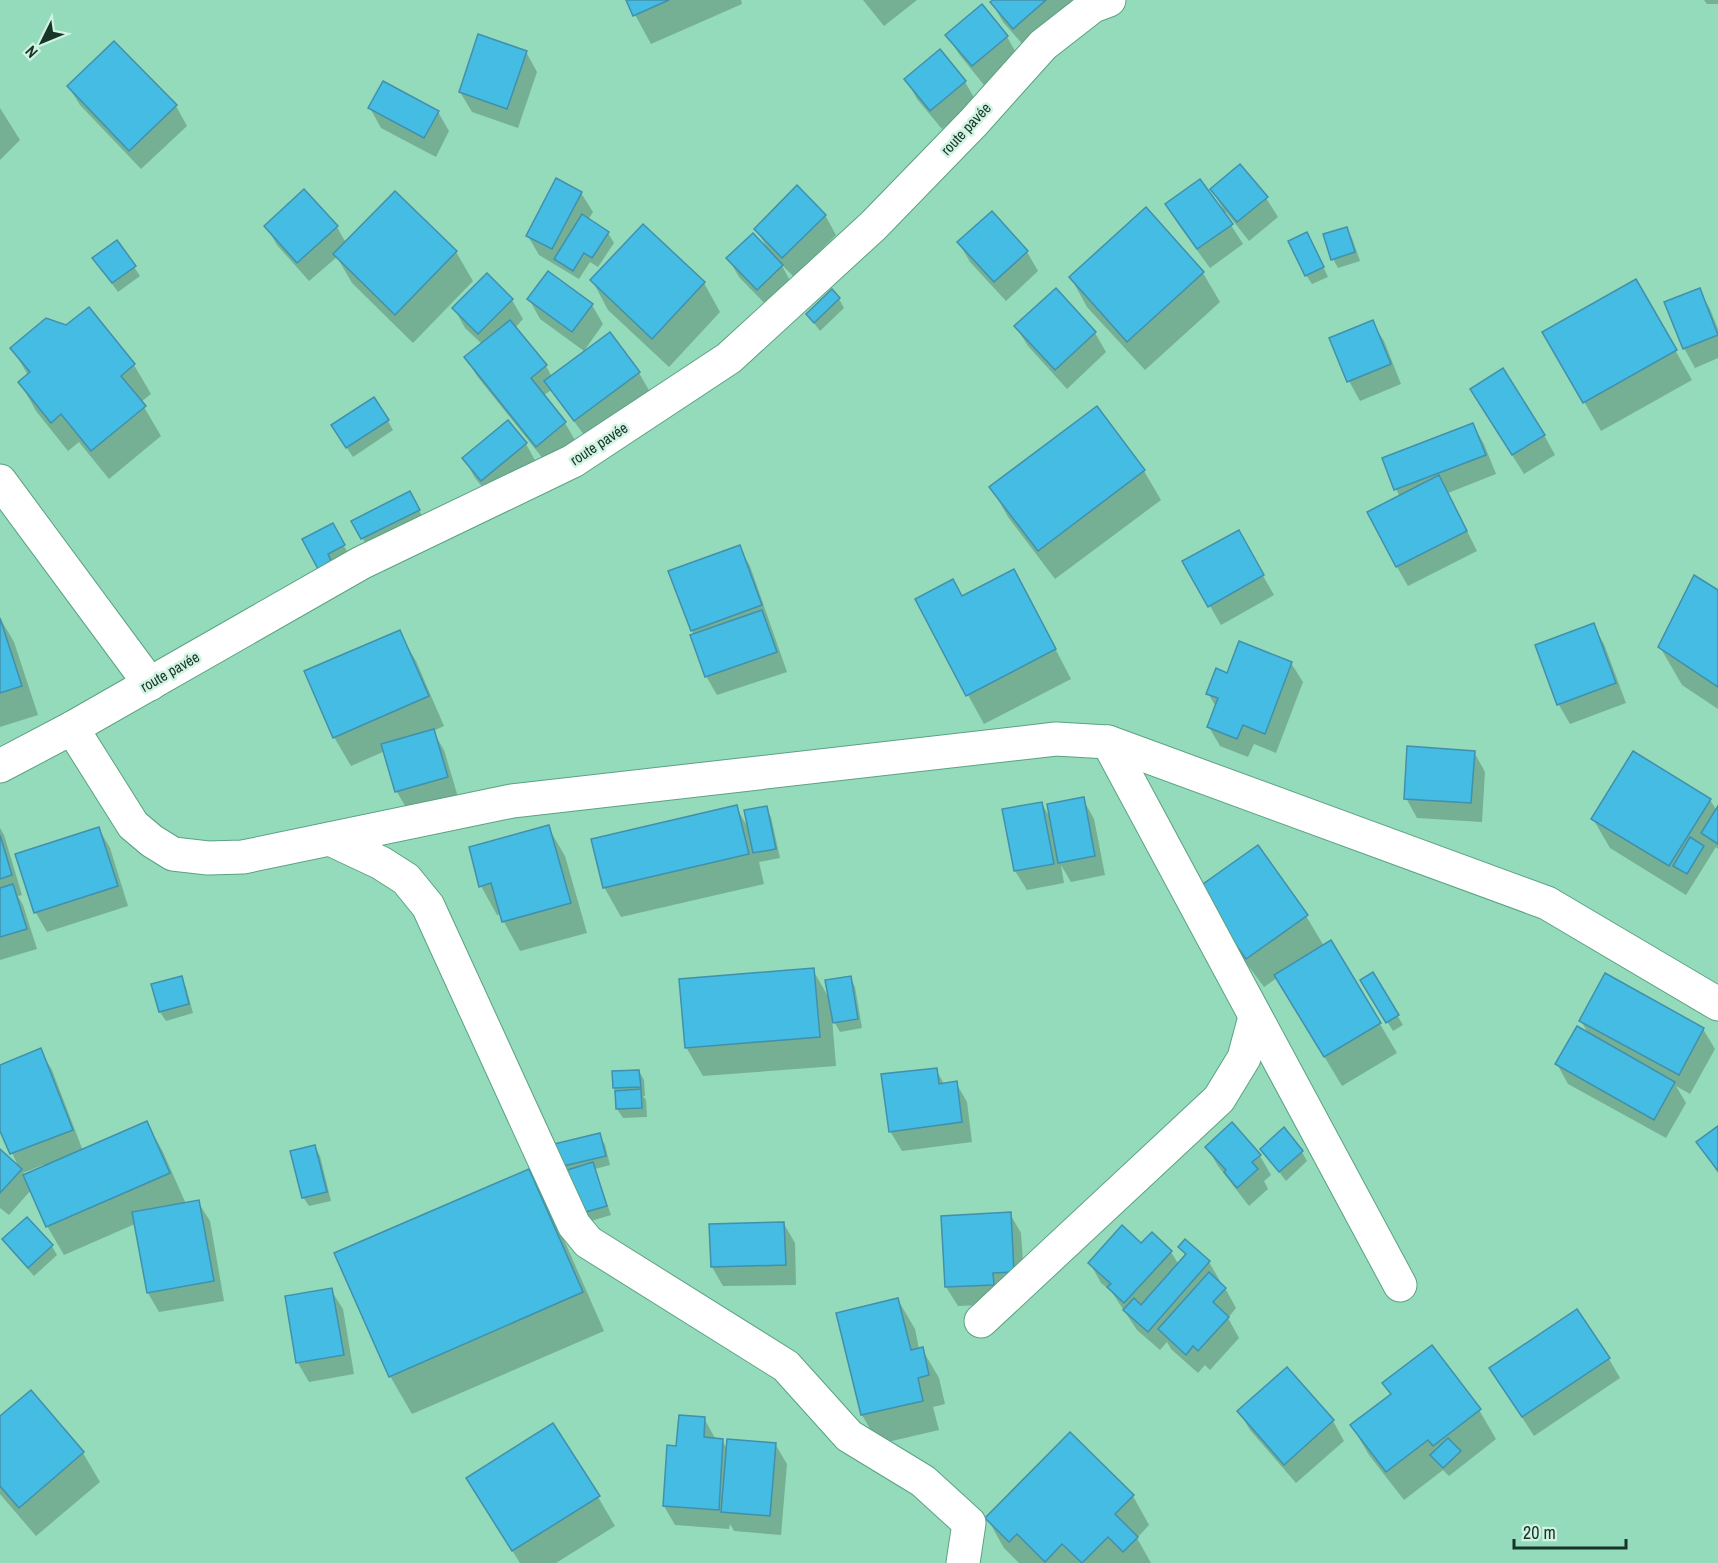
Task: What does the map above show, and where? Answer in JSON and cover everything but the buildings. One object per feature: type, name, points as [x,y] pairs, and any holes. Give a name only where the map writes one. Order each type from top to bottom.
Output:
[{"type":"street","name":"route pavée","points":[[0,766],[72,728],[361,563],[573,461],[729,358],[873,226],[974,122],[1043,45],[1094,6],[1110,0]]},
{"type":"street","points":[[0,481],[150,684]]},
{"type":"street","points":[[72,728],[133,825],[152,841],[173,854],[208,858],[243,857],[512,801],[1056,739],[1108,742],[1548,903],[1718,1004]]},
{"type":"street","points":[[1108,742],[1400,1285]]},
{"type":"street","points":[[330,839],[381,863],[406,879],[428,906],[574,1225],[588,1242],[786,1366],[849,1436],[923,1481],[969,1523],[963,1563]]},
{"type":"street","points":[[981,1321],[1219,1099],[1244,1058],[1255,1017]]}]
